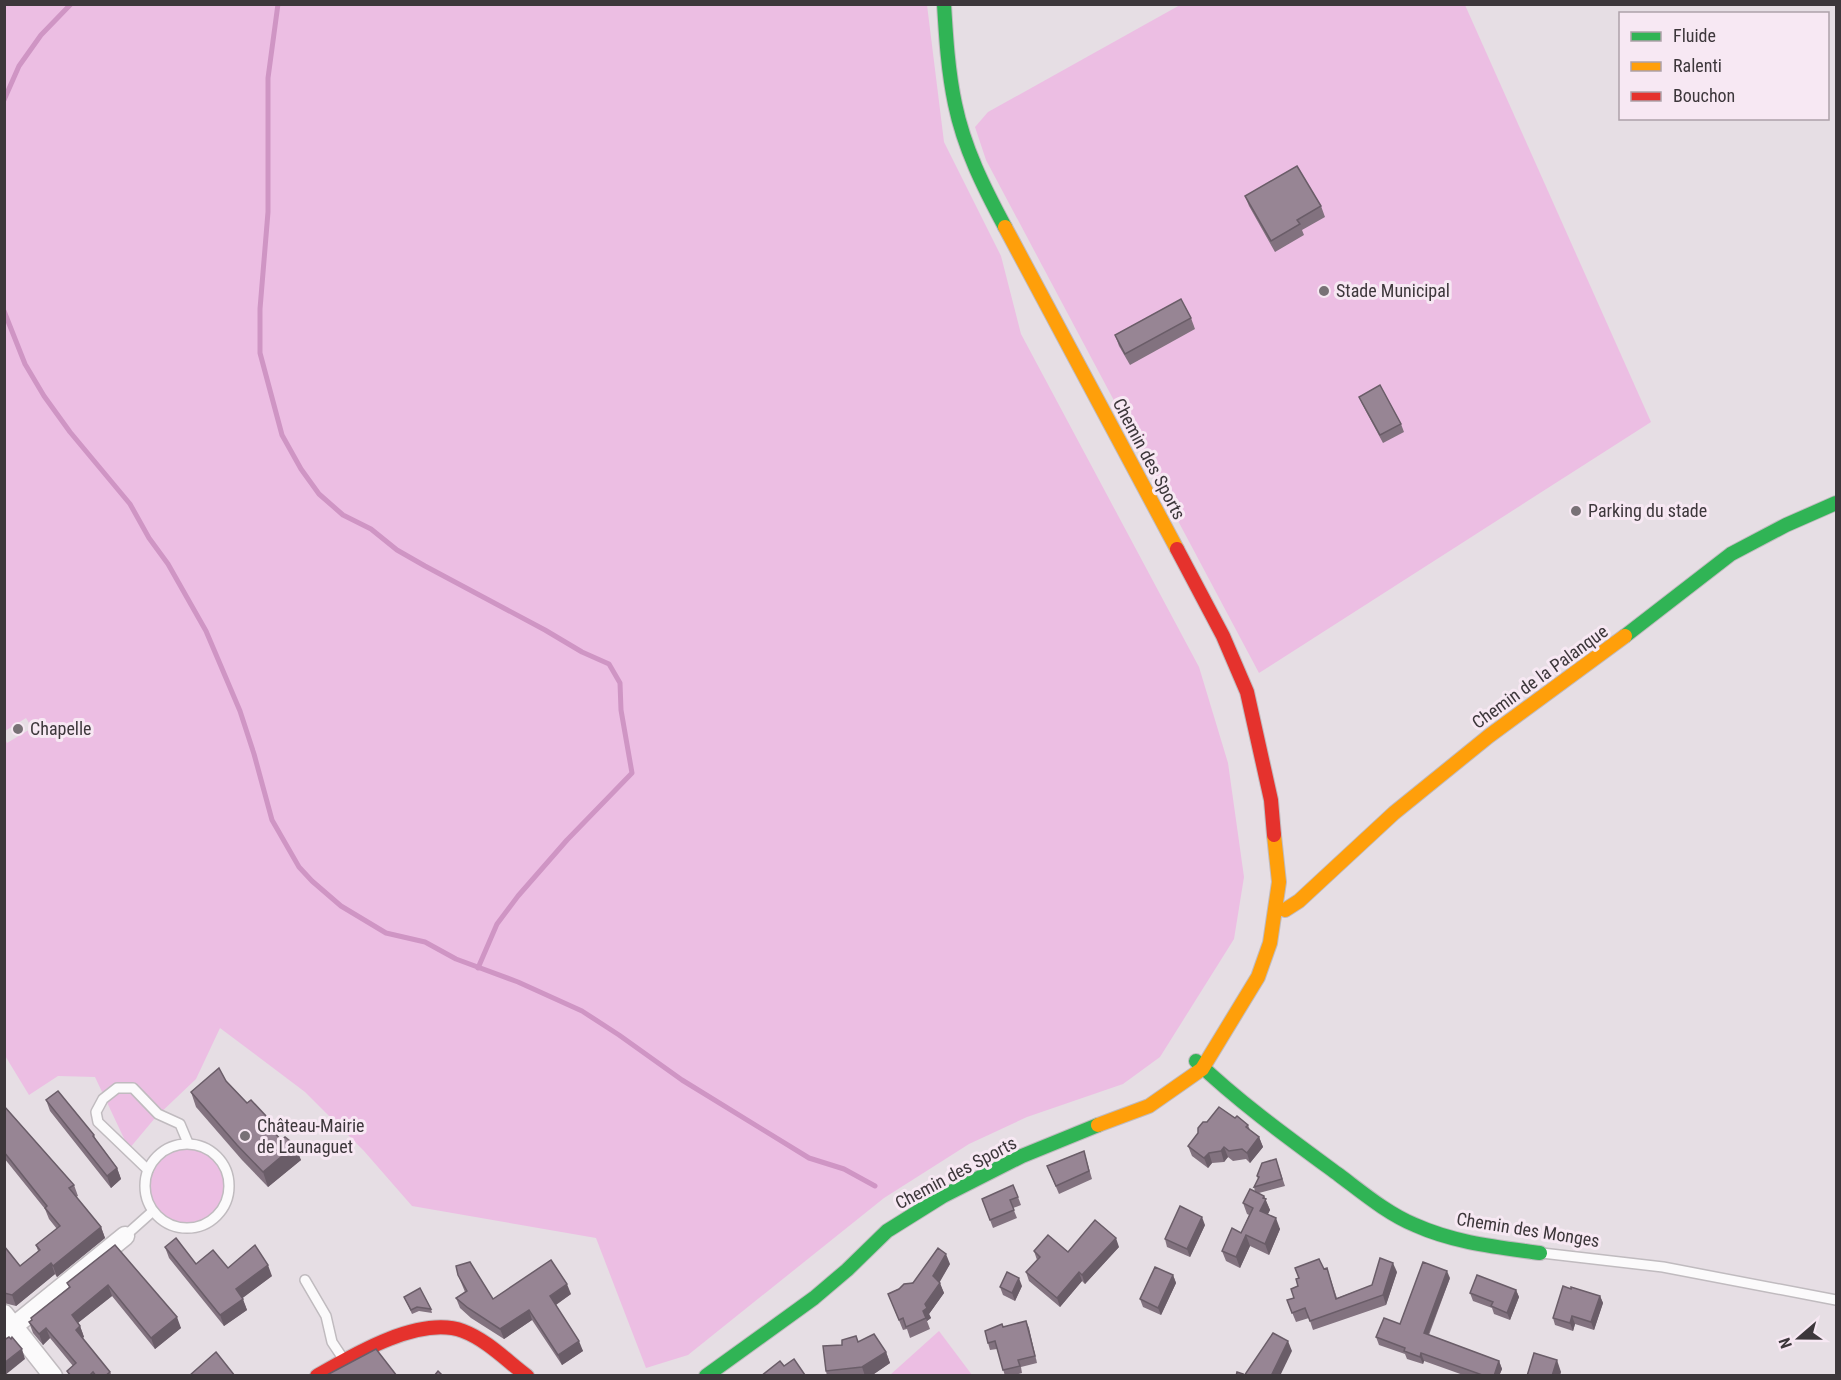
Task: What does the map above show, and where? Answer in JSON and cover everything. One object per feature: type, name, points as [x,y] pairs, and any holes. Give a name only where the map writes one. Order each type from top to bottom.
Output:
[{"type":"street","name":"Chemin des Sports","points":[[706,1376],[814,1298],[888,1231],[943,1196],[1022,1156],[1124,1114],[1199,1065],[1270,943],[1279,882],[1278,856],[1271,800],[1247,692],[1223,636],[984,188],[958,120],[952,90],[944,4]]},
{"type":"street","name":"Chemin de la Palanque","points":[[1285,910],[1299,901],[1394,813],[1489,736],[1620,640],[1731,554],[1786,525],[1836,503]]},
{"type":"street","name":"Chemin des Monges","points":[[1199,1065],[1221,1086],[1318,1160],[1377,1203],[1414,1225],[1462,1242],[1540,1253]]},
{"type":"street","points":[[53,1376],[8,1325],[125,1236]]},
{"type":"street","points":[[317,1376],[344,1360],[381,1343],[423,1329],[442,1327],[461,1330],[481,1341],[527,1376]]},
{"type":"lane","points":[[148,1170],[98,1122],[96,1112],[103,1099],[117,1088],[133,1088],[158,1114],[180,1124],[188,1143]]},
{"type":"lane","points":[[188,1143],[203,1146],[216,1154],[225,1167],[230,1182],[229,1193],[221,1212],[209,1223],[195,1228],[179,1228],[164,1222],[153,1212],[146,1197],[144,1182],[148,1170],[159,1154],[172,1146],[188,1143]]},
{"type":"lane","points":[[125,1236],[153,1212]]},
{"type":"lane","name":"Chemin des Monges","points":[[1540,1253],[1663,1267],[1836,1300]]},
{"type":"lane","points":[[304,1280],[326,1316],[332,1342],[344,1360]]},
{"type":"shaded area","points":[[4,5],[927,5],[944,142],[1001,256],[1021,334],[1199,667],[1228,763],[1244,877],[1234,939],[1160,1057],[1123,1084],[1027,1117],[969,1144],[884,1198],[688,1355],[646,1368],[596,1238],[412,1206],[364,1151],[305,1092],[220,1028],[196,1079],[155,1118],[129,1149],[95,1077],[58,1076],[29,1095],[4,1054],[5,739],[7,743],[32,728],[26,718],[5,731]]},
{"type":"shaded area","name":"Stade Municipal","points":[[1180,5],[1465,5],[1651,422],[1259,673],[986,160],[975,127],[988,112]]},
{"type":"shaded area","points":[[187,1149],[202,1152],[214,1160],[222,1172],[225,1187],[222,1202],[214,1214],[202,1222],[187,1225],[172,1222],[160,1214],[152,1202],[149,1187],[152,1172],[160,1160],[172,1152]]},
{"type":"shaded area","points":[[939,1331],[972,1375],[890,1375]]},
{"type":"building","points":[[1297,166],[1321,206],[1297,220],[1300,224],[1271,241],[1245,196]]},
{"type":"building","points":[[1181,299],[1191,318],[1125,354],[1115,335]]},
{"type":"building","points":[[1380,385],[1401,424],[1380,435],[1359,397]]},
{"type":"building","name":"Château-Mairie de Launaguet","points":[[219,1068],[226,1081],[247,1103],[251,1100],[266,1116],[262,1119],[281,1140],[285,1137],[295,1145],[263,1172],[191,1092]]},
{"type":"building","points":[[58,1091],[94,1135],[117,1168],[107,1176],[46,1100]]},
{"type":"building","points":[[4,1106],[74,1185],[69,1188],[101,1227],[53,1266],[51,1263],[12,1295],[4,1293],[4,1246],[20,1266],[40,1250],[36,1245],[60,1226],[4,1152]]},
{"type":"building","points":[[1219,1107],[1235,1118],[1237,1116],[1259,1137],[1247,1153],[1242,1149],[1229,1151],[1224,1147],[1221,1151],[1209,1153],[1204,1158],[1188,1146],[1198,1133],[1198,1128],[1203,1122],[1207,1122]]},
{"type":"building","points":[[1084,1151],[1089,1171],[1056,1186],[1047,1166]]},
{"type":"building","points":[[1276,1159],[1282,1179],[1254,1187],[1262,1163]]},
{"type":"building","points":[[1013,1185],[1018,1197],[1010,1200],[1014,1210],[990,1220],[982,1199]]},
{"type":"building","points":[[1250,1189],[1266,1199],[1260,1211],[1276,1218],[1265,1244],[1246,1235],[1236,1257],[1222,1251],[1232,1228],[1241,1233],[1253,1208],[1243,1203]]},
{"type":"building","points":[[1180,1206],[1202,1217],[1187,1249],[1165,1239]]},
{"type":"building","points":[[1095,1220],[1116,1238],[1082,1275],[1079,1272],[1057,1298],[1026,1272],[1040,1257],[1034,1251],[1048,1235],[1068,1252]]},
{"type":"building","points":[[176,1238],[196,1264],[213,1250],[228,1268],[255,1245],[268,1265],[236,1289],[243,1299],[220,1315],[165,1247]]},
{"type":"building","points":[[115,1245],[177,1317],[151,1338],[108,1285],[72,1315],[80,1326],[76,1330],[110,1372],[105,1376],[96,1376],[93,1372],[89,1376],[71,1376],[67,1371],[76,1363],[46,1328],[39,1334],[29,1322],[70,1287],[67,1283]]},
{"type":"building","points":[[938,1248],[946,1254],[933,1276],[940,1283],[925,1304],[927,1308],[923,1311],[926,1318],[906,1327],[903,1318],[899,1320],[888,1294],[904,1284],[913,1283]]},
{"type":"building","points":[[1380,1258],[1393,1263],[1383,1295],[1310,1321],[1305,1308],[1292,1313],[1287,1300],[1294,1298],[1291,1289],[1298,1286],[1296,1279],[1299,1278],[1295,1268],[1319,1259],[1324,1269],[1327,1268],[1336,1299],[1372,1285]]},
{"type":"building","points":[[551,1260],[567,1284],[550,1296],[579,1341],[558,1355],[529,1310],[500,1329],[456,1298],[467,1291],[456,1266],[470,1262],[493,1299]]},
{"type":"building","points":[[1423,1262],[1447,1271],[1424,1333],[1499,1361],[1494,1376],[1485,1376],[1421,1353],[1420,1357],[1404,1351],[1405,1348],[1376,1337],[1384,1318],[1400,1324]]},
{"type":"building","points":[[1155,1267],[1173,1275],[1158,1308],[1140,1299]]},
{"type":"building","points":[[1007,1272],[1019,1278],[1012,1293],[1000,1287]]},
{"type":"building","points":[[1477,1275],[1516,1290],[1507,1313],[1491,1306],[1493,1302],[1470,1293]]},
{"type":"building","points":[[1563,1286],[1600,1296],[1591,1322],[1572,1316],[1570,1323],[1553,1318]]},
{"type":"building","points":[[420,1288],[431,1309],[417,1307],[411,1310],[404,1297]]},
{"type":"building","points":[[1026,1321],[1035,1356],[1018,1360],[1020,1366],[1003,1370],[995,1341],[988,1343],[985,1331],[1002,1324],[1003,1327]]},
{"type":"building","points":[[1273,1333],[1288,1341],[1271,1376],[1244,1376]]},
{"type":"building","points":[[874,1334],[886,1352],[862,1367],[826,1371],[823,1346],[842,1345],[842,1340],[856,1336],[858,1342]]},
{"type":"building","points":[[9,1337],[11,1339],[12,1337],[22,1349],[4,1363],[4,1340]]},
{"type":"building","points":[[376,1349],[397,1376],[325,1376]]},
{"type":"building","points":[[216,1352],[235,1376],[189,1376]]},
{"type":"building","points":[[1534,1353],[1557,1360],[1552,1376],[1527,1376]]},
{"type":"building","points":[[794,1359],[805,1375],[761,1376],[780,1361],[784,1366]]},
{"type":"waterway","points":[[4,100],[19,66],[41,35],[71,4]]},
{"type":"waterway","points":[[278,4],[268,78],[268,212],[260,309],[260,353],[282,435],[301,469],[319,494],[343,515],[371,529],[397,550],[425,566],[582,652],[609,664],[620,683],[621,710],[632,773],[567,840],[518,896],[497,924],[478,968]]},
{"type":"waterway","points":[[4,311],[25,364],[44,396],[70,432],[130,504],[206,631],[240,711],[272,820],[299,867],[312,881],[341,906],[386,933],[425,942],[456,959],[518,982],[582,1011],[682,1080],[809,1158],[844,1169],[875,1186]]},
{"type":"traffic: fast","points":[[944,4],[949,67],[959,120],[975,167],[1005,227]]},
{"type":"traffic: fast","points":[[1625,636],[1731,554],[1786,525],[1836,503]]},
{"type":"traffic: fast","points":[[1196,1061],[1266,1120],[1366,1196],[1395,1215],[1445,1236],[1540,1253]]},
{"type":"traffic: fast","points":[[706,1376],[814,1298],[887,1231],[943,1196],[1022,1156],[1098,1125]]},
{"type":"traffic: slow","points":[[1005,227],[1177,549]]},
{"type":"traffic: slow","points":[[1285,910],[1299,901],[1394,813],[1489,736],[1625,636]]},
{"type":"traffic: slow","points":[[1098,1125],[1149,1106],[1202,1069],[1258,977],[1270,943],[1279,882],[1274,835]]},
{"type":"traffic: jam","points":[[1177,549],[1223,636],[1247,692],[1271,800],[1274,835]]},
{"type":"traffic: jam","points":[[317,1376],[387,1340],[427,1328],[446,1327],[472,1335],[497,1351],[527,1376]]},
{"type":"place","name":"Stade Municipal","points":[[1324,291]]},
{"type":"place","name":"Parking du stade","points":[[1576,511]]},
{"type":"place","name":"Chapelle","points":[[18,729]]},
{"type":"place","name":"Château-Mairie de Launaguet","points":[[245,1136]]}]
